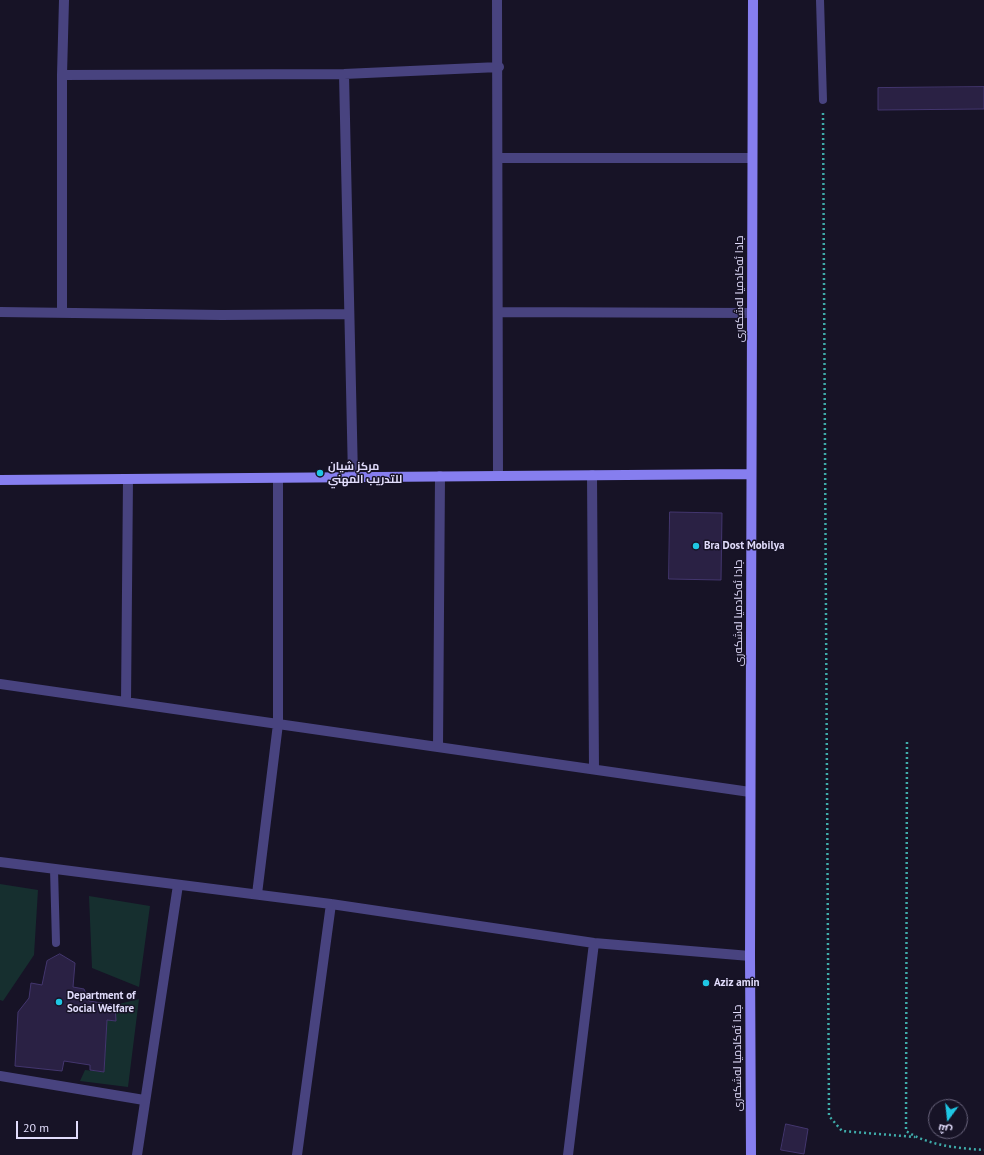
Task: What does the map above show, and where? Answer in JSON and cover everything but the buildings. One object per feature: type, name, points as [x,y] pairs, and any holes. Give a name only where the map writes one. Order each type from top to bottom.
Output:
[{"type":"main road","name":"جادا ئه‌كادميا له‌شكه‌رى","points":[[751,1155],[750,792],[753,0]]},
{"type":"main road","points":[[0,480],[751,474]]},
{"type":"street","points":[[62,313],[62,75],[64,0]]},
{"type":"street","points":[[497,0],[499,67],[498,476]]},
{"type":"street","points":[[62,75],[344,74],[499,67]]},
{"type":"street","points":[[344,74],[353,477]]},
{"type":"street","points":[[499,158],[752,158]]},
{"type":"street","points":[[0,312],[222,315],[349,314]]},
{"type":"street","points":[[498,312],[752,313]]},
{"type":"street","points":[[592,475],[594,769]]},
{"type":"street","points":[[438,747],[440,476]]},
{"type":"street","points":[[257,894],[278,724],[278,478]]},
{"type":"street","points":[[126,702],[128,479]]},
{"type":"street","points":[[0,684],[750,792]]},
{"type":"street","points":[[0,862],[331,904],[594,943],[750,956]]},
{"type":"street","points":[[137,1155],[144,1100],[178,885]]},
{"type":"street","points":[[297,1155],[331,904]]},
{"type":"street","points":[[568,1155],[594,943]]},
{"type":"street","points":[[0,1076],[144,1100]]},
{"type":"lane","points":[[820,0],[823,100]]},
{"type":"lane","points":[[54,869],[56,943]]},
{"type":"path","points":[[823,100],[829,1116],[842,1131],[915,1137]]},
{"type":"path","points":[[907,742],[906,1131],[921,1140],[952,1147],[984,1150]]},
{"type":"green space","points":[[0,884],[38,890],[34,955],[3,1001],[0,1000]]},
{"type":"green space","points":[[89,896],[150,906],[139,987],[92,968]]},
{"type":"green space","points":[[139,999],[128,1087],[80,1081],[85,1070],[104,1072],[107,1020],[116,1021],[115,1005]]},
{"type":"place","name":"مركز شيان للتدريب المهني","points":[[320,473]]},
{"type":"place","name":"Bra Dost Mobilya","points":[[696,546]]},
{"type":"place","name":"Aziz amin","points":[[706,983]]},
{"type":"place","name":"Department of Social Welfare","points":[[59,1002]]}]
